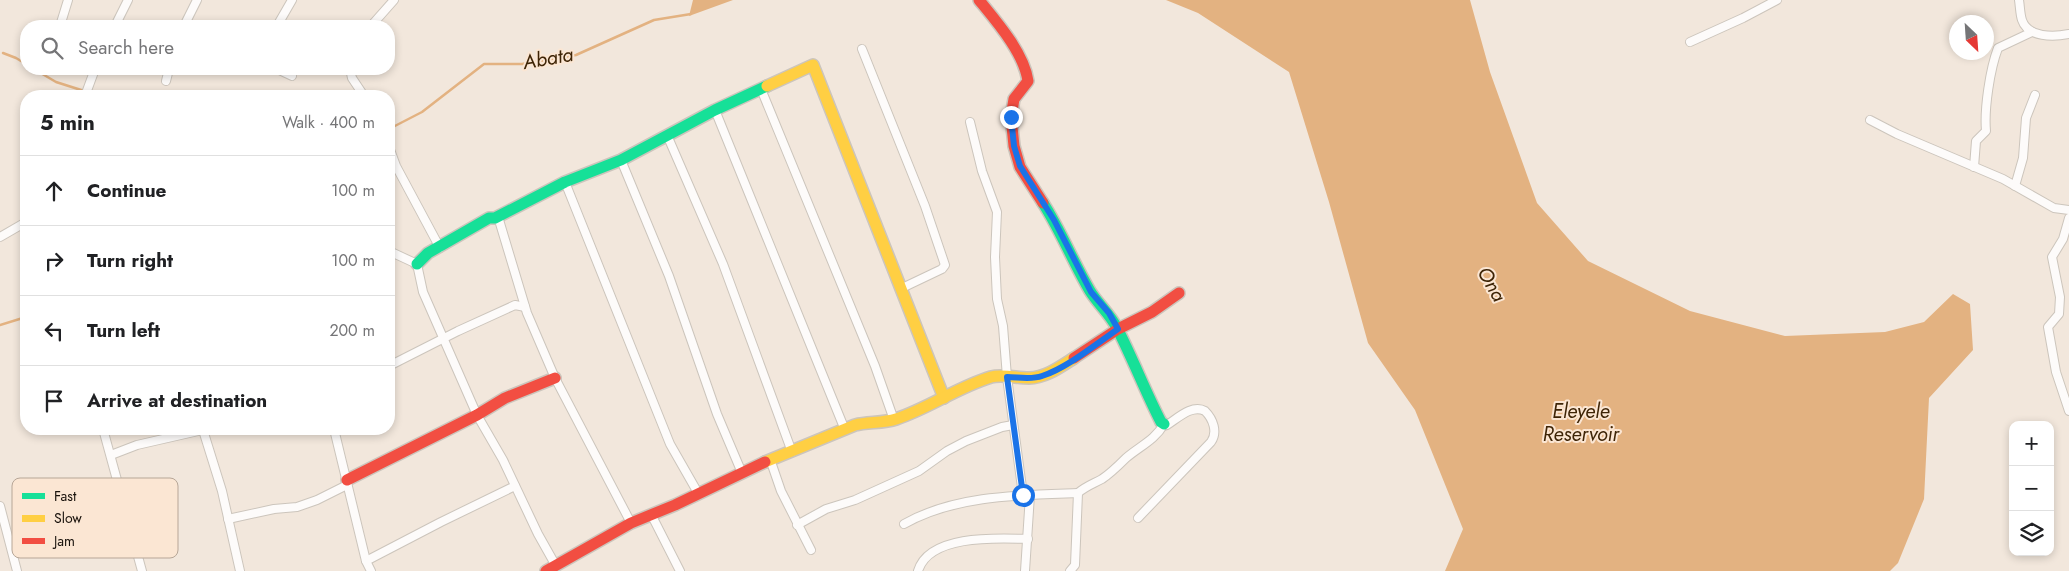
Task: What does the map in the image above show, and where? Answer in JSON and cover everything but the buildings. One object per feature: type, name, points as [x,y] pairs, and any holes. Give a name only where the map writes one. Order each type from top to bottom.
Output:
[{"type":"street","points":[[62,20],[68,0]]},
{"type":"street","points":[[118,20],[128,0]]},
{"type":"street","points":[[187,20],[197,0]]},
{"type":"street","points":[[280,20],[292,0]]},
{"type":"street","points":[[377,20],[394,0]]},
{"type":"street","points":[[979,0],[996,22],[1028,75],[1028,81],[1012,104],[1011,117],[1014,146],[1020,166],[1054,220],[1091,292],[1109,313],[1118,329],[1143,387],[1161,422],[1168,425],[1193,409],[1198,408],[1208,413],[1215,430],[1215,436],[1138,518]]},
{"type":"street","points":[[1690,42],[1777,0]]},
{"type":"street","points":[[2019,0],[2022,22],[2032,32],[2054,36],[2069,34]]},
{"type":"street","points":[[1974,167],[1976,141],[1986,132],[1985,116],[1993,60],[1998,48],[2032,32]]},
{"type":"street","points":[[862,49],[925,206],[945,265],[942,269],[900,288]]},
{"type":"street","points":[[416,264],[428,253],[440,248],[489,218],[495,218],[565,182],[620,160],[715,110],[813,65],[944,398]]},
{"type":"street","points":[[88,90],[93,75]]},
{"type":"street","points":[[166,81],[168,75]]},
{"type":"street","points":[[351,75],[360,90]]},
{"type":"street","points":[[761,89],[875,366],[894,420]]},
{"type":"street","points":[[2015,186],[2023,158],[2026,118],[2035,95]]},
{"type":"street","points":[[715,110],[845,430]]},
{"type":"street","points":[[1870,120],[1897,134],[2015,186],[2054,208],[2069,210]]},
{"type":"street","points":[[970,122],[982,171],[997,212],[995,275],[997,298],[1003,326],[1013,425],[1026,495],[1028,539],[1025,571]]},
{"type":"street","points":[[667,135],[733,290],[792,452]]},
{"type":"street","points":[[620,160],[677,297],[717,414],[742,473]]},
{"type":"street","points":[[395,162],[440,248]]},
{"type":"street","points":[[565,182],[670,444],[698,493]]},
{"type":"street","points":[[495,218],[499,220],[525,307],[555,378],[631,523]]},
{"type":"street","points":[[2069,218],[2063,239],[2052,257],[2060,298],[2059,314],[2048,328],[2056,372],[2069,411]]},
{"type":"street","points":[[0,237],[20,225]]},
{"type":"street","points":[[395,254],[416,264]]},
{"type":"street","points":[[416,264],[421,288],[443,339],[477,415],[538,534],[551,568],[631,523],[652,516],[770,459],[867,422],[894,420],[978,381],[994,376],[1031,378],[1048,374],[1071,361],[1118,329],[1152,312],[1179,293]]},
{"type":"street","points":[[395,363],[515,305],[525,307]]},
{"type":"street","points":[[228,519],[274,509],[297,507],[317,500],[347,482],[477,415],[510,394],[555,378]]},
{"type":"street","points":[[904,524],[932,510],[1026,495],[1078,493],[1087,485],[1101,479],[1116,469],[1127,458],[1152,440],[1164,424]]},
{"type":"street","points":[[797,525],[826,509],[855,500],[920,471],[966,441],[1002,427],[1013,425]]},
{"type":"street","points":[[105,435],[116,478]]},
{"type":"street","points":[[110,455],[137,445],[180,435]]},
{"type":"street","points":[[207,435],[222,491],[240,571]]},
{"type":"street","points":[[335,435],[366,561],[371,571]]},
{"type":"street","points":[[770,459],[781,491],[811,550]]},
{"type":"street","points":[[366,561],[440,522],[515,486]]},
{"type":"street","points":[[1070,571],[1075,565],[1078,493]]},
{"type":"street","points":[[0,506],[12,555]]},
{"type":"street","points":[[652,516],[680,571]]},
{"type":"street","points":[[918,571],[924,559],[952,542],[998,538],[1028,539]]},
{"type":"street","points":[[0,544],[9,545]]},
{"type":"street","points":[[13,558],[17,571]]},
{"type":"street","points":[[138,558],[142,571]]},
{"type":"water","points":[[693,0],[733,0],[689,16]]},
{"type":"water","name":"Eleyele Reservoir","points":[[1166,0],[1470,0],[1490,72],[1537,203],[1588,261],[1690,311],[1785,336],[1885,332],[1924,322],[1953,294],[1970,304],[1973,350],[1929,398],[1924,499],[1898,563],[1890,571],[1445,571],[1463,529],[1415,410],[1368,343],[1329,202],[1289,72],[1198,13]]},
{"type":"waterway","name":"Abata","points":[[395,126],[422,112],[484,64],[522,64],[576,55],[654,20],[691,14]]},
{"type":"waterway","points":[[3,53],[20,60]]},
{"type":"waterway","points":[[44,75],[56,82],[81,90]]},
{"type":"waterway","name":"Abata","points":[[0,325],[20,319]]},
{"type":"traffic: fast","points":[[417,264],[428,253],[489,218],[495,218],[565,182],[621,160],[715,110],[767,86]]},
{"type":"traffic: fast","points":[[1043,203],[1056,224],[1090,291],[1117,328],[1155,410],[1164,424]]},
{"type":"traffic: slow","points":[[767,86],[813,65],[944,398]]},
{"type":"traffic: slow","points":[[765,462],[855,425],[891,420],[908,414],[979,381],[1000,376],[1035,378],[1052,371],[1074,358]]},
{"type":"traffic: jam","points":[[979,0],[1009,38],[1025,70],[1028,81],[1014,99],[1011,117],[1014,146],[1020,167],[1043,203]]},
{"type":"traffic: jam","points":[[1074,358],[1118,329],[1152,312],[1179,293]]},
{"type":"traffic: jam","points":[[347,480],[477,415],[505,398],[555,378]]},
{"type":"traffic: jam","points":[[546,571],[631,523],[675,505],[765,462]]},
{"type":"route","points":[[1011,117],[1014,146],[1020,166],[1054,220],[1091,292],[1109,313],[1118,329],[1054,371],[1031,378],[1007,377],[1023,495]]},
{"type":"water label","name":"Ona","points":[[1492,284]]}]
